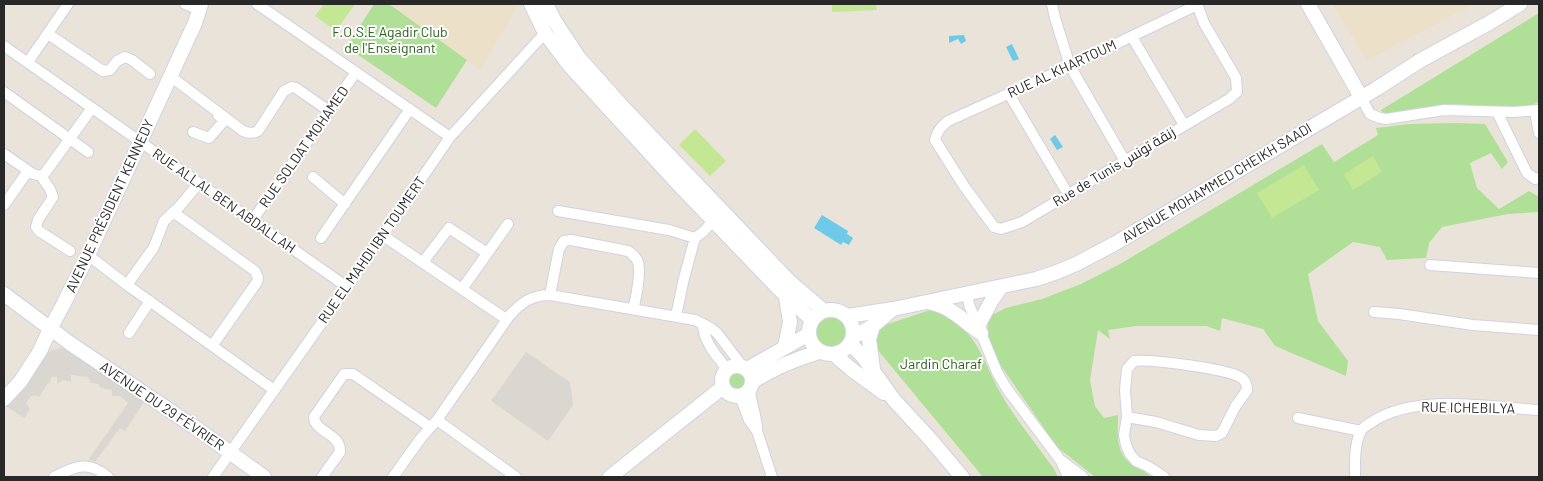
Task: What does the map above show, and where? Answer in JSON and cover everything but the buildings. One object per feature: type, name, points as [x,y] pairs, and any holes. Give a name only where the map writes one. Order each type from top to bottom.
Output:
[{"type":"main road","points":[[531,4],[545,33],[570,66],[620,122],[786,296],[810,327],[812,344],[819,352],[835,355],[844,351],[852,341],[853,324],[848,316],[837,310],[820,313],[810,327],[786,347],[622,477]]},
{"type":"main road","points":[[546,4],[554,20],[579,58],[790,282],[824,311]]},
{"type":"main road","points":[[1308,4],[1361,97]]},
{"type":"main road","name":"AVENUE MOHAMMED CHEIKH SAADI","points":[[848,316],[893,309],[1001,287],[1043,276],[1076,264],[1114,244],[1421,60],[1520,4]]},
{"type":"main road","name":"AVENUE PRÉSIDENT KENNEDY","points":[[4,399],[20,382],[40,351],[49,328],[63,305],[88,255],[195,23],[200,7]]},
{"type":"main road","points":[[925,302],[951,310],[972,328],[980,327],[992,300],[1001,287]]},
{"type":"main road","name":"AVENUE DU 29 FÉVRIER","points":[[4,294],[49,328],[264,477]]},
{"type":"main road","points":[[786,296],[790,322],[786,347]]},
{"type":"main road","name":"AVENUE MOHAMMED CHEIKH SAADI","points":[[852,341],[893,309]]},
{"type":"main road","points":[[873,326],[869,340],[874,372]]},
{"type":"main road","points":[[852,341],[894,400],[962,477]]},
{"type":"main road","points":[[610,477],[741,383],[796,359],[819,352]]},
{"type":"main road","points":[[835,355],[894,400]]},
{"type":"main road","points":[[728,370],[722,377],[741,383]]},
{"type":"street","points":[[28,62],[68,4]]},
{"type":"street","points":[[186,4],[200,7]]},
{"type":"street","points":[[257,4],[450,137]]},
{"type":"street","points":[[1052,4],[1070,66],[1125,161]]},
{"type":"street","name":"RUE AL KHARTOUM","points":[[935,140],[936,133],[940,127],[948,121],[1132,37],[1197,4]]},
{"type":"street","name":"Rue de Tunis زنقة تونس","points":[[935,140],[964,186],[994,227],[1007,228],[1022,222],[1229,100],[1236,94],[1238,89],[1234,75],[1204,23],[1197,4]]},
{"type":"street","name":"RUE EL MAHDI IBN TOUMERT","points":[[213,477],[450,137],[545,33]]},
{"type":"street","points":[[48,34],[103,71],[110,70],[117,61],[125,57],[150,74]]},
{"type":"street","points":[[1132,37],[1184,125]]},
{"type":"street","name":"RUE ALLAL BEN ABDALLAH","points":[[4,46],[347,287]]},
{"type":"street","name":"RUE SOLDAT MOHAMED","points":[[252,221],[356,72]]},
{"type":"street","points":[[169,78],[247,133],[258,130],[284,91],[288,88],[296,88],[329,111]]},
{"type":"street","points":[[169,78],[224,121],[208,138],[193,132]]},
{"type":"street","points":[[4,92],[88,152]]},
{"type":"street","points":[[1009,94],[1068,194]]},
{"type":"street","points":[[1361,97],[1370,114],[1380,118],[1444,110],[1537,111],[1539,133]]},
{"type":"street","points":[[4,154],[36,176],[41,176],[92,108]]},
{"type":"street","points":[[321,238],[410,109]]},
{"type":"street","points":[[1497,112],[1526,173],[1538,179]]},
{"type":"street","points":[[4,205],[28,171]]},
{"type":"street","points":[[41,176],[53,197],[38,220],[36,227],[39,231],[70,251]]},
{"type":"street","points":[[313,177],[345,204]]},
{"type":"street","points":[[127,285],[154,247],[164,221],[199,182]]},
{"type":"street","points":[[558,211],[669,230],[695,238]]},
{"type":"street","points":[[173,212],[223,250],[255,271],[258,278],[258,282],[212,346]]},
{"type":"street","points":[[676,316],[695,238],[713,221]]},
{"type":"street","points":[[462,289],[508,224]]},
{"type":"street","points":[[423,262],[449,228],[487,253]]},
{"type":"street","points":[[382,235],[506,320]]},
{"type":"street","points":[[550,295],[559,249],[564,241],[571,240],[628,251],[634,255],[639,265],[633,309]]},
{"type":"street","points":[[88,255],[274,390]]},
{"type":"street","points":[[1430,265],[1539,273]]},
{"type":"street","points":[[966,293],[969,305],[998,372],[1008,389],[1061,461],[1068,477]]},
{"type":"street","points":[[393,477],[434,424],[514,310],[530,298],[550,295],[695,320],[718,333],[741,383],[749,420],[757,431],[772,477]]},
{"type":"street","points":[[128,333],[150,301]]},
{"type":"street","points":[[1374,312],[1473,325],[1539,330]]},
{"type":"street","points":[[703,324],[706,337],[728,370]]},
{"type":"street","points":[[1127,417],[1156,422],[1199,435],[1216,436],[1222,433],[1226,427],[1235,407],[1247,390],[1246,384],[1237,376],[1222,371],[1148,361],[1134,361],[1127,369],[1125,390],[1127,417],[1124,435],[1126,446],[1136,461],[1164,477]]},
{"type":"street","points":[[322,477],[340,452],[340,447],[336,439],[316,424],[314,417],[344,374],[353,374],[516,477]]},
{"type":"street","name":"RUE ICHEBILYA","points":[[1361,431],[1380,417],[1421,405],[1475,405],[1539,410]]},
{"type":"street","points":[[1298,418],[1361,431],[1357,448],[1355,477]]},
{"type":"street","points":[[1061,461],[1083,477]]},
{"type":"street","points":[[54,477],[66,470],[84,465],[94,468],[108,477]]},
{"type":"shaded area","points":[[389,4],[514,4],[516,9],[480,70]]},
{"type":"shaded area","points":[[1333,4],[1475,4],[1367,60]]},
{"type":"shaded area","points":[[61,348],[66,349],[104,372],[144,402],[125,431],[120,428],[95,462],[89,459],[128,403],[120,396],[112,396],[112,390],[90,383],[88,377],[71,375],[71,382],[63,380],[57,384],[57,377],[51,377],[50,383],[48,383],[39,397],[36,395],[31,396],[26,403],[30,409],[24,418],[6,406],[39,359],[50,351]]},
{"type":"shaded area","points":[[526,352],[570,382],[573,405],[548,441],[491,401]]},
{"type":"green space","points":[[324,4],[355,4],[336,31],[315,16]]},
{"type":"green space","name":"F.O.S.E Agadir Club de l'Enseignant","points":[[374,4],[389,4],[467,60],[436,108],[351,50],[351,40]]},
{"type":"green space","points":[[832,4],[876,4],[877,10],[832,12]]},
{"type":"green space","points":[[1539,13],[1539,102],[1525,108],[1450,104],[1384,115],[1381,110]]},
{"type":"green space","points":[[1409,124],[1485,124],[1508,162],[1502,169],[1491,153],[1470,163],[1477,188],[1499,209],[1529,191],[1539,197],[1539,212],[1508,214],[1442,227],[1429,243],[1426,258],[1387,260],[1380,247],[1353,242],[1308,274],[1318,321],[1348,361],[1346,376],[1275,346],[1263,329],[1222,318],[1220,331],[1206,326],[1136,326],[1108,330],[1110,339],[1098,330],[1090,380],[1095,406],[1104,418],[1118,415],[1118,441],[1122,454],[1131,464],[1151,477],[1095,477],[1057,447],[997,360],[986,335],[990,316],[1006,308],[1042,299],[1081,284],[1120,264],[1322,144],[1334,162],[1378,135],[1376,128]]},
{"type":"green space","points":[[695,129],[726,161],[710,176],[679,145]]},
{"type":"green space","points":[[1373,156],[1382,172],[1353,190],[1344,174]]},
{"type":"green space","points":[[1304,165],[1319,190],[1272,218],[1257,193]]},
{"type":"green space","name":"Jardin Charaf","points":[[930,310],[958,324],[975,343],[1007,404],[1058,477],[983,477],[881,354],[874,344],[877,332],[885,325]]},
{"type":"green space","points":[[831,315],[838,316],[844,320],[848,326],[848,340],[844,346],[838,350],[831,351],[824,350],[818,346],[814,340],[813,333],[814,326],[818,320],[824,316]]},
{"type":"green space","points":[[737,371],[742,372],[748,378],[748,388],[742,394],[737,395],[732,394],[726,388],[725,383],[726,378],[732,372]]},
{"type":"water","points":[[964,35],[966,41],[961,44],[958,39],[949,43],[949,36]]},
{"type":"water","points":[[1012,44],[1019,59],[1013,61],[1006,47]]},
{"type":"water","points":[[1055,135],[1063,147],[1057,150],[1050,139]]},
{"type":"water","points":[[822,215],[848,231],[847,234],[853,238],[849,245],[843,242],[841,245],[814,228]]}]
